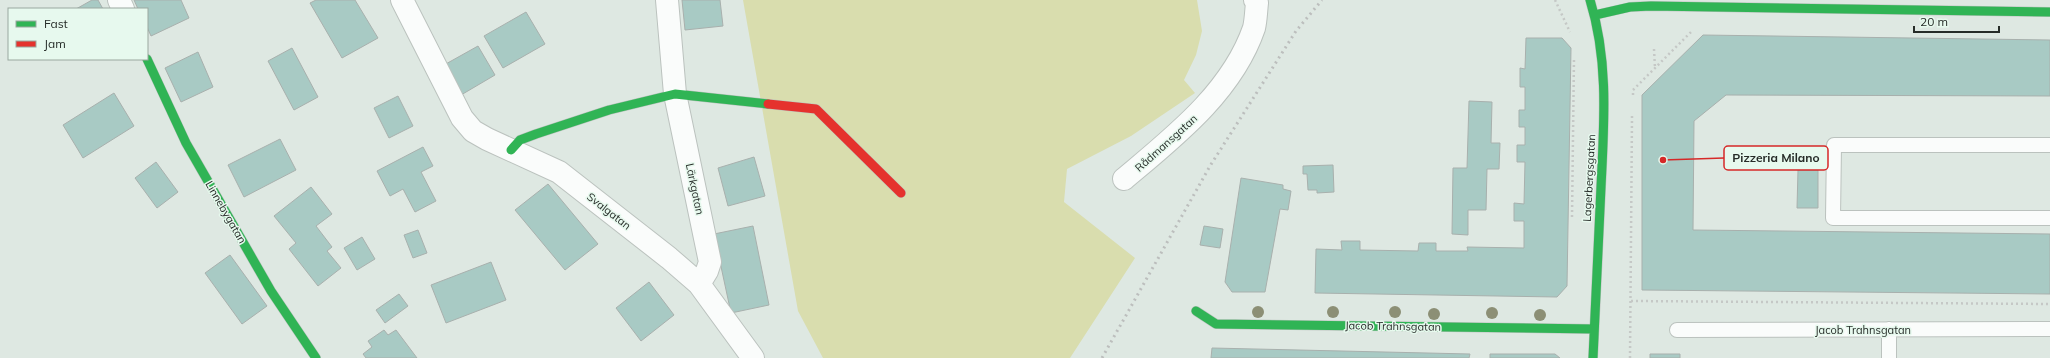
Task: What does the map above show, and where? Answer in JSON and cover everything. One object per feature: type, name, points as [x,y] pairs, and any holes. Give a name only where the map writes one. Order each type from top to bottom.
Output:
[{"type":"street","name":"Svalgatan","points":[[402,0],[462,118],[473,131],[559,172],[669,258],[699,284]]},
{"type":"street","name":"Lärkgatan","points":[[667,0],[675,94],[710,262],[708,271],[699,284]]},
{"type":"street","name":"Rådmansgatan","points":[[1124,179],[1186,128],[1227,78],[1254,27],[1257,3],[1256,0]]},
{"type":"street","name":"Lagerbergsgatan","points":[[1590,0],[1595,15],[1604,63],[1605,105],[1593,358]]},
{"type":"street","points":[[1595,15],[1630,7],[1651,6],[2050,12]]},
{"type":"street","name":"Linnebygatan","points":[[147,60],[190,150],[271,291],[316,358]]},
{"type":"street","points":[[511,150],[520,140],[536,134],[609,110],[675,94],[816,109],[901,193]]},
{"type":"street","points":[[699,284],[753,358]]},
{"type":"street","name":"Jacob Trahnsgatan","points":[[1196,311],[1216,324],[1594,329]]},
{"type":"lane","points":[[2050,145],[1834,145],[1833,218],[2050,218]]},
{"type":"lane","points":[[1889,329],[1889,358]]},
{"type":"lane","name":"Jacob Trahnsgatan","points":[[1677,330],[2050,330]]},
{"type":"path","points":[[1555,0],[1571,35]]},
{"type":"path","points":[[1654,49],[1655,68]]},
{"type":"path","points":[[1572,218],[1574,54]]},
{"type":"path","points":[[1633,90],[1633,98]]},
{"type":"path","points":[[1630,358],[1632,114]]},
{"type":"path","points":[[1631,301],[2050,304]]},
{"type":"green space","points":[[743,0],[1197,0],[1202,31],[1196,55],[1184,80],[1195,93],[1131,136],[1067,169],[1064,202],[1135,258],[1070,358],[823,358],[798,311]]},
{"type":"building","points":[[92,0],[98,0],[102,8],[78,8]]},
{"type":"building","points":[[134,0],[181,0],[189,18],[151,36],[148,29],[148,8],[138,8]]},
{"type":"building","points":[[316,0],[355,0],[378,38],[342,58],[310,3]]},
{"type":"building","points":[[682,0],[720,0],[723,26],[685,30]]},
{"type":"building","points":[[526,12],[545,44],[503,68],[484,36]]},
{"type":"building","points":[[1703,35],[2050,40],[2050,96],[1726,95],[1694,121],[1693,230],[2050,234],[2050,294],[1642,290],[1642,95]]},
{"type":"building","points":[[1526,38],[1562,38],[1571,48],[1567,286],[1557,297],[1315,293],[1316,249],[1342,250],[1341,241],[1360,241],[1360,250],[1418,251],[1419,243],[1436,243],[1436,251],[1468,251],[1467,247],[1524,248],[1524,221],[1514,221],[1514,203],[1524,204],[1525,162],[1517,162],[1517,145],[1525,145],[1525,127],[1519,127],[1519,110],[1525,110],[1525,87],[1520,87],[1520,68],[1525,69]]},
{"type":"building","points":[[478,46],[495,75],[461,95],[444,65]]},
{"type":"building","points":[[292,48],[318,97],[294,110],[268,61]]},
{"type":"building","points":[[198,52],[213,87],[181,102],[165,68]]},
{"type":"building","points":[[114,93],[134,126],[83,158],[63,125]]},
{"type":"building","points":[[398,96],[413,126],[389,138],[374,108]]},
{"type":"building","points":[[1469,101],[1492,102],[1491,143],[1500,143],[1499,169],[1487,169],[1486,210],[1468,210],[1468,235],[1452,234],[1453,168],[1467,168]]},
{"type":"building","points":[[280,139],[296,170],[244,197],[228,165]]},
{"type":"building","points":[[423,147],[433,166],[421,172],[436,201],[415,212],[403,189],[390,196],[377,171]]},
{"type":"building","points":[[754,157],[765,196],[728,206],[718,168]]},
{"type":"building","points":[[156,162],[178,192],[157,208],[135,178]]},
{"type":"building","points":[[1333,165],[1334,192],[1317,193],[1317,190],[1308,190],[1307,174],[1303,174],[1303,166]]},
{"type":"building","points":[[1798,170],[1818,170],[1818,208],[1797,208]]},
{"type":"building","points":[[1241,178],[1283,185],[1283,189],[1291,191],[1288,210],[1280,209],[1265,292],[1232,292],[1225,282]]},
{"type":"building","points":[[548,184],[598,244],[565,270],[515,210]]},
{"type":"building","points":[[311,187],[332,214],[316,226],[332,247],[327,251],[341,268],[318,286],[289,249],[296,243],[274,216]]},
{"type":"building","points":[[753,226],[769,305],[731,313],[714,234]]},
{"type":"building","points":[[1204,226],[1223,229],[1220,248],[1200,245]]},
{"type":"building","points":[[418,230],[427,253],[413,258],[404,235]]},
{"type":"building","points":[[362,237],[375,259],[357,270],[344,248]]},
{"type":"building","points":[[230,255],[267,306],[242,324],[205,273]]},
{"type":"building","points":[[491,262],[506,300],[446,323],[431,285]]},
{"type":"building","points":[[649,282],[674,315],[641,341],[616,308]]},
{"type":"building","points":[[399,294],[408,306],[385,323],[376,310]]},
{"type":"building","points":[[384,330],[388,335],[396,330],[417,358],[366,358],[363,354],[372,347],[368,341]]},
{"type":"building","points":[[1212,348],[1470,354],[1469,358],[1211,358]]},
{"type":"building","points":[[1490,354],[1555,354],[1560,358],[1490,358]]},
{"type":"building","points":[[1650,354],[1680,354],[1680,358],[1650,358]]},
{"type":"railway","points":[[1102,358],[1210,166],[1296,31],[1322,0]]},
{"type":"traffic: fast","points":[[1590,0],[1600,46],[1604,93],[1593,358]]},
{"type":"traffic: fast","points":[[1595,15],[1630,7],[1651,6],[2050,12]]},
{"type":"traffic: fast","points":[[147,60],[186,143],[271,291],[316,358]]},
{"type":"traffic: fast","points":[[511,150],[520,140],[536,134],[609,110],[675,94],[768,104]]},
{"type":"traffic: fast","points":[[1196,311],[1216,324],[1594,329]]},
{"type":"traffic: jam","points":[[768,104],[816,109],[901,193]]},
{"type":"place","name":"Pizzeria Milano","points":[[1663,160]]}]
